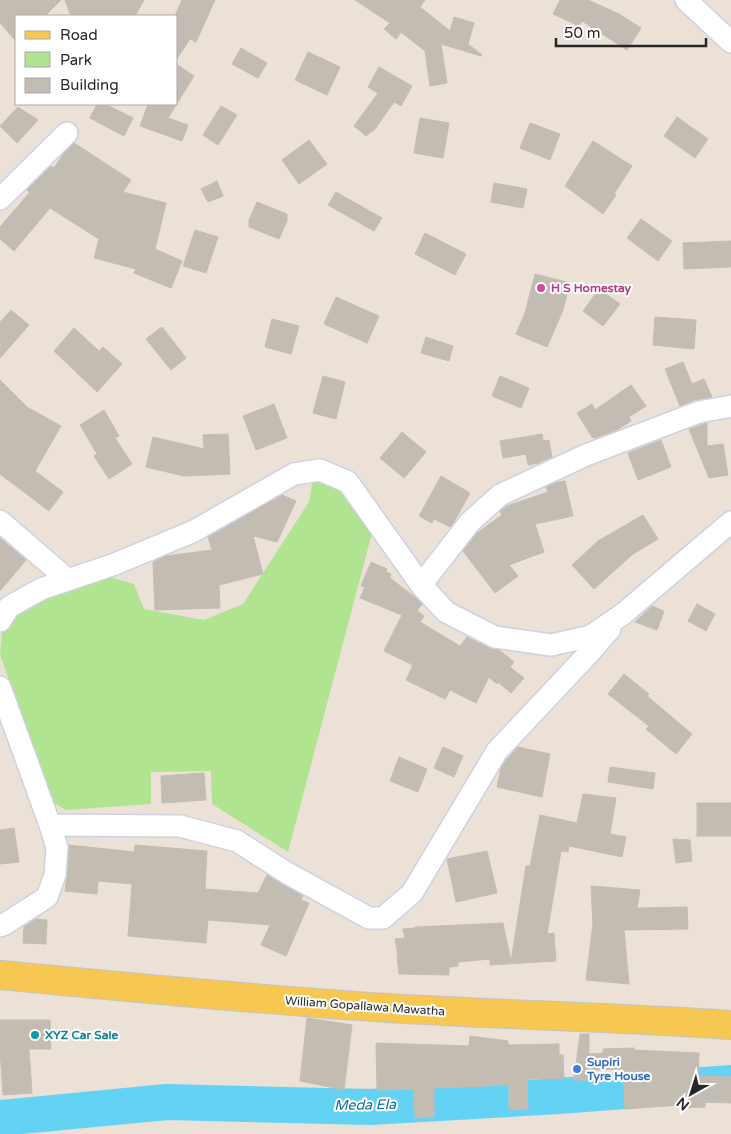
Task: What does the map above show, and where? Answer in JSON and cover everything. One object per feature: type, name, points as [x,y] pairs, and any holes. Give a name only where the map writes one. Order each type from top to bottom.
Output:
[{"type":"main road","name":"William Gopallawa Mawatha","points":[[0,975],[318,1004],[731,1025]]},
{"type":"street","points":[[686,0],[731,42]]},
{"type":"street","points":[[0,199],[66,133]]},
{"type":"street","points":[[421,585],[470,522],[500,495],[586,455],[699,412],[731,406]]},
{"type":"street","points":[[0,621],[9,607],[41,589],[115,564],[194,531],[294,474],[320,470],[348,482],[421,585],[446,612],[495,637],[551,645],[591,636],[623,614],[731,522]]},
{"type":"street","points":[[0,521],[67,579]]},
{"type":"street","points":[[50,825],[180,826],[238,841],[287,873],[368,918],[383,918],[412,893],[497,751],[623,614]]},
{"type":"street","points":[[0,687],[57,848],[55,875],[47,897],[0,926]]},
{"type":"green space","points":[[313,478],[355,495],[372,533],[288,852],[212,804],[211,771],[151,772],[151,804],[66,810],[54,803],[0,655],[3,621],[21,601],[107,576],[134,584],[144,609],[204,620],[243,604],[309,502]]},
{"type":"building","points":[[0,0],[61,0],[46,15],[15,15],[15,40],[0,23]]},
{"type":"building","points":[[65,0],[144,0],[136,15],[71,15]]},
{"type":"building","points":[[182,0],[215,0],[196,42],[190,39],[178,57],[178,15],[176,13]]},
{"type":"building","points":[[355,0],[425,0],[420,7],[450,31],[454,17],[474,23],[468,44],[482,55],[441,44],[447,83],[430,86],[425,51],[401,32],[396,39],[384,29],[390,23]]},
{"type":"building","points":[[560,0],[588,0],[619,14],[641,28],[627,50],[582,21],[579,26],[553,14]]},
{"type":"building","points":[[241,48],[267,63],[258,78],[232,64]]},
{"type":"building","points":[[308,52],[340,67],[327,95],[295,80]]},
{"type":"building","points":[[178,65],[194,76],[178,102]]},
{"type":"building","points":[[379,67],[412,86],[401,106],[394,102],[375,129],[366,136],[354,126],[378,93],[368,87]]},
{"type":"building","points":[[96,105],[107,105],[133,118],[124,136],[90,118]]},
{"type":"building","points":[[148,105],[176,105],[168,118],[188,125],[182,141],[140,126]]},
{"type":"building","points":[[221,106],[237,115],[218,145],[203,135]]},
{"type":"building","points":[[18,107],[38,120],[17,143],[0,126]]},
{"type":"building","points":[[677,117],[708,139],[695,158],[664,136]]},
{"type":"building","points":[[420,118],[449,123],[443,158],[414,153]]},
{"type":"building","points":[[530,123],[560,134],[550,160],[520,148]]},
{"type":"building","points":[[309,140],[327,164],[299,184],[282,160]]},
{"type":"building","points":[[593,141],[632,166],[603,214],[565,186]]},
{"type":"building","points":[[74,143],[131,180],[123,192],[166,203],[155,249],[182,261],[171,288],[134,273],[136,269],[94,258],[99,239],[50,208],[14,251],[0,239],[0,227],[30,192],[27,190],[51,166],[54,168],[64,153]]},
{"type":"building","points":[[217,181],[223,196],[208,202],[201,189]]},
{"type":"building","points":[[494,183],[527,189],[523,208],[491,202]]},
{"type":"building","points":[[336,192],[382,218],[374,231],[328,205]]},
{"type":"building","points":[[257,202],[287,214],[287,221],[279,239],[249,227],[249,220]]},
{"type":"building","points":[[641,219],[672,241],[658,261],[627,238]]},
{"type":"building","points":[[195,230],[218,237],[206,273],[183,266]]},
{"type":"building","points":[[425,233],[466,254],[455,275],[415,254]]},
{"type":"building","points":[[731,241],[731,267],[684,269],[683,243]]},
{"type":"building","points":[[535,274],[570,283],[563,310],[547,347],[516,334],[525,313]]},
{"type":"building","points":[[599,289],[620,304],[603,326],[583,311]]},
{"type":"building","points":[[336,297],[379,316],[367,343],[324,324]]},
{"type":"building","points":[[11,310],[29,325],[0,358],[0,322]]},
{"type":"building","points":[[655,317],[696,320],[694,349],[653,345]]},
{"type":"building","points":[[272,319],[299,326],[291,354],[265,347]]},
{"type":"building","points":[[162,327],[186,358],[171,370],[146,339]]},
{"type":"building","points":[[74,328],[99,351],[103,347],[122,364],[97,392],[54,351]]},
{"type":"building","points":[[426,337],[453,346],[449,361],[421,353]]},
{"type":"building","points":[[683,362],[692,384],[704,379],[712,397],[695,400],[680,406],[665,369]]},
{"type":"building","points":[[323,376],[345,382],[336,419],[313,413]]},
{"type":"building","points":[[500,376],[529,388],[521,408],[492,396]]},
{"type":"building","points":[[0,380],[27,407],[61,426],[35,471],[63,492],[49,511],[0,474]]},
{"type":"building","points":[[631,385],[646,406],[629,417],[631,421],[615,431],[595,438],[592,437],[577,413],[592,404],[595,410]]},
{"type":"building","points":[[274,404],[287,438],[256,450],[243,416]]},
{"type":"building","points":[[104,410],[119,436],[115,438],[132,464],[109,479],[94,456],[97,454],[80,425]]},
{"type":"building","points":[[707,423],[707,446],[723,444],[728,475],[709,478],[689,429]]},
{"type":"building","points":[[402,432],[426,452],[404,478],[380,458]]},
{"type":"building","points":[[228,434],[230,474],[184,476],[146,467],[153,437],[204,449],[203,435]]},
{"type":"building","points":[[542,434],[543,441],[549,440],[552,457],[528,465],[526,454],[503,458],[500,441]]},
{"type":"building","points":[[661,440],[671,467],[638,480],[628,453]]},
{"type":"building","points":[[441,476],[470,493],[450,527],[434,519],[432,523],[419,516]]},
{"type":"building","points":[[565,481],[573,516],[535,524],[544,552],[509,565],[518,576],[495,593],[463,551],[477,533],[502,515],[500,511],[507,506],[548,492],[546,487]]},
{"type":"building","points":[[282,495],[296,501],[277,542],[253,536],[263,574],[219,585],[220,608],[155,610],[153,562],[166,556],[212,550],[208,537]]},
{"type":"building","points":[[643,515],[658,539],[633,554],[594,589],[572,565],[598,541]]},
{"type":"building","points":[[0,538],[26,560],[0,591]]},
{"type":"building","points":[[371,562],[387,569],[386,572],[391,574],[390,578],[422,604],[417,611],[424,616],[420,622],[460,646],[467,637],[489,648],[499,650],[514,662],[510,667],[524,678],[511,693],[489,677],[476,703],[450,690],[445,699],[406,680],[413,665],[384,651],[402,615],[360,598],[365,587],[361,586]]},
{"type":"building","points":[[697,604],[715,614],[706,631],[688,621]]},
{"type":"building","points":[[652,606],[664,611],[657,630],[635,622]]},
{"type":"building","points":[[624,674],[649,694],[647,696],[692,734],[676,754],[646,729],[649,726],[608,694]]},
{"type":"building","points":[[443,747],[463,756],[454,777],[434,768]]},
{"type":"building","points":[[518,747],[550,754],[542,797],[497,787],[501,768]]},
{"type":"building","points":[[399,757],[427,769],[418,792],[390,781]]},
{"type":"building","points":[[610,767],[655,773],[653,789],[608,782]]},
{"type":"building","points":[[204,773],[206,800],[162,803],[161,776]]},
{"type":"building","points":[[583,794],[616,798],[610,834],[626,837],[622,857],[569,846],[568,852],[561,851],[547,934],[554,933],[556,961],[490,965],[490,959],[458,962],[458,966],[449,967],[449,975],[399,974],[395,939],[405,938],[403,929],[415,927],[503,923],[511,961],[526,866],[530,866],[540,815],[577,823]]},
{"type":"building","points":[[697,803],[731,803],[731,836],[697,836]]},
{"type":"building","points":[[14,828],[19,862],[0,864],[0,830]]},
{"type":"building","points":[[673,839],[690,840],[692,861],[676,863]]},
{"type":"building","points":[[69,845],[134,852],[135,845],[207,851],[205,889],[258,893],[267,875],[303,896],[301,900],[309,903],[286,956],[261,945],[270,925],[208,920],[206,943],[128,936],[132,884],[98,881],[97,894],[65,891]]},
{"type":"building","points":[[487,851],[497,893],[456,902],[447,859]]},
{"type":"building","points":[[591,886],[640,890],[637,908],[687,907],[688,929],[624,930],[629,984],[586,980],[593,924]]},
{"type":"building","points":[[36,919],[47,920],[46,944],[23,943],[24,927]]},
{"type":"building","points":[[307,1018],[352,1025],[344,1090],[300,1081]]},
{"type":"building","points":[[0,1020],[50,1020],[51,1049],[29,1049],[32,1093],[3,1095]]},
{"type":"building","points":[[580,1034],[589,1034],[589,1054],[603,1053],[603,1049],[634,1048],[634,1050],[699,1053],[698,1076],[731,1077],[731,1103],[705,1102],[705,1107],[681,1108],[680,1105],[625,1109],[623,1069],[590,1070],[590,1080],[574,1080]]},
{"type":"building","points":[[470,1036],[508,1041],[508,1045],[559,1044],[559,1055],[563,1055],[564,1078],[527,1079],[528,1109],[509,1110],[509,1085],[434,1088],[434,1117],[415,1118],[414,1089],[377,1090],[376,1043],[469,1046]]},
{"type":"waterway","name":"Meda Ela","points":[[0,1118],[167,1102],[370,1107],[559,1096],[731,1083]]},
{"type":"place","name":"H S Homestay","points":[[541,288]]},
{"type":"place","name":"XYZ Car Sale","points":[[35,1035]]},
{"type":"place","name":"Supiri Tyre House","points":[[577,1069]]}]
